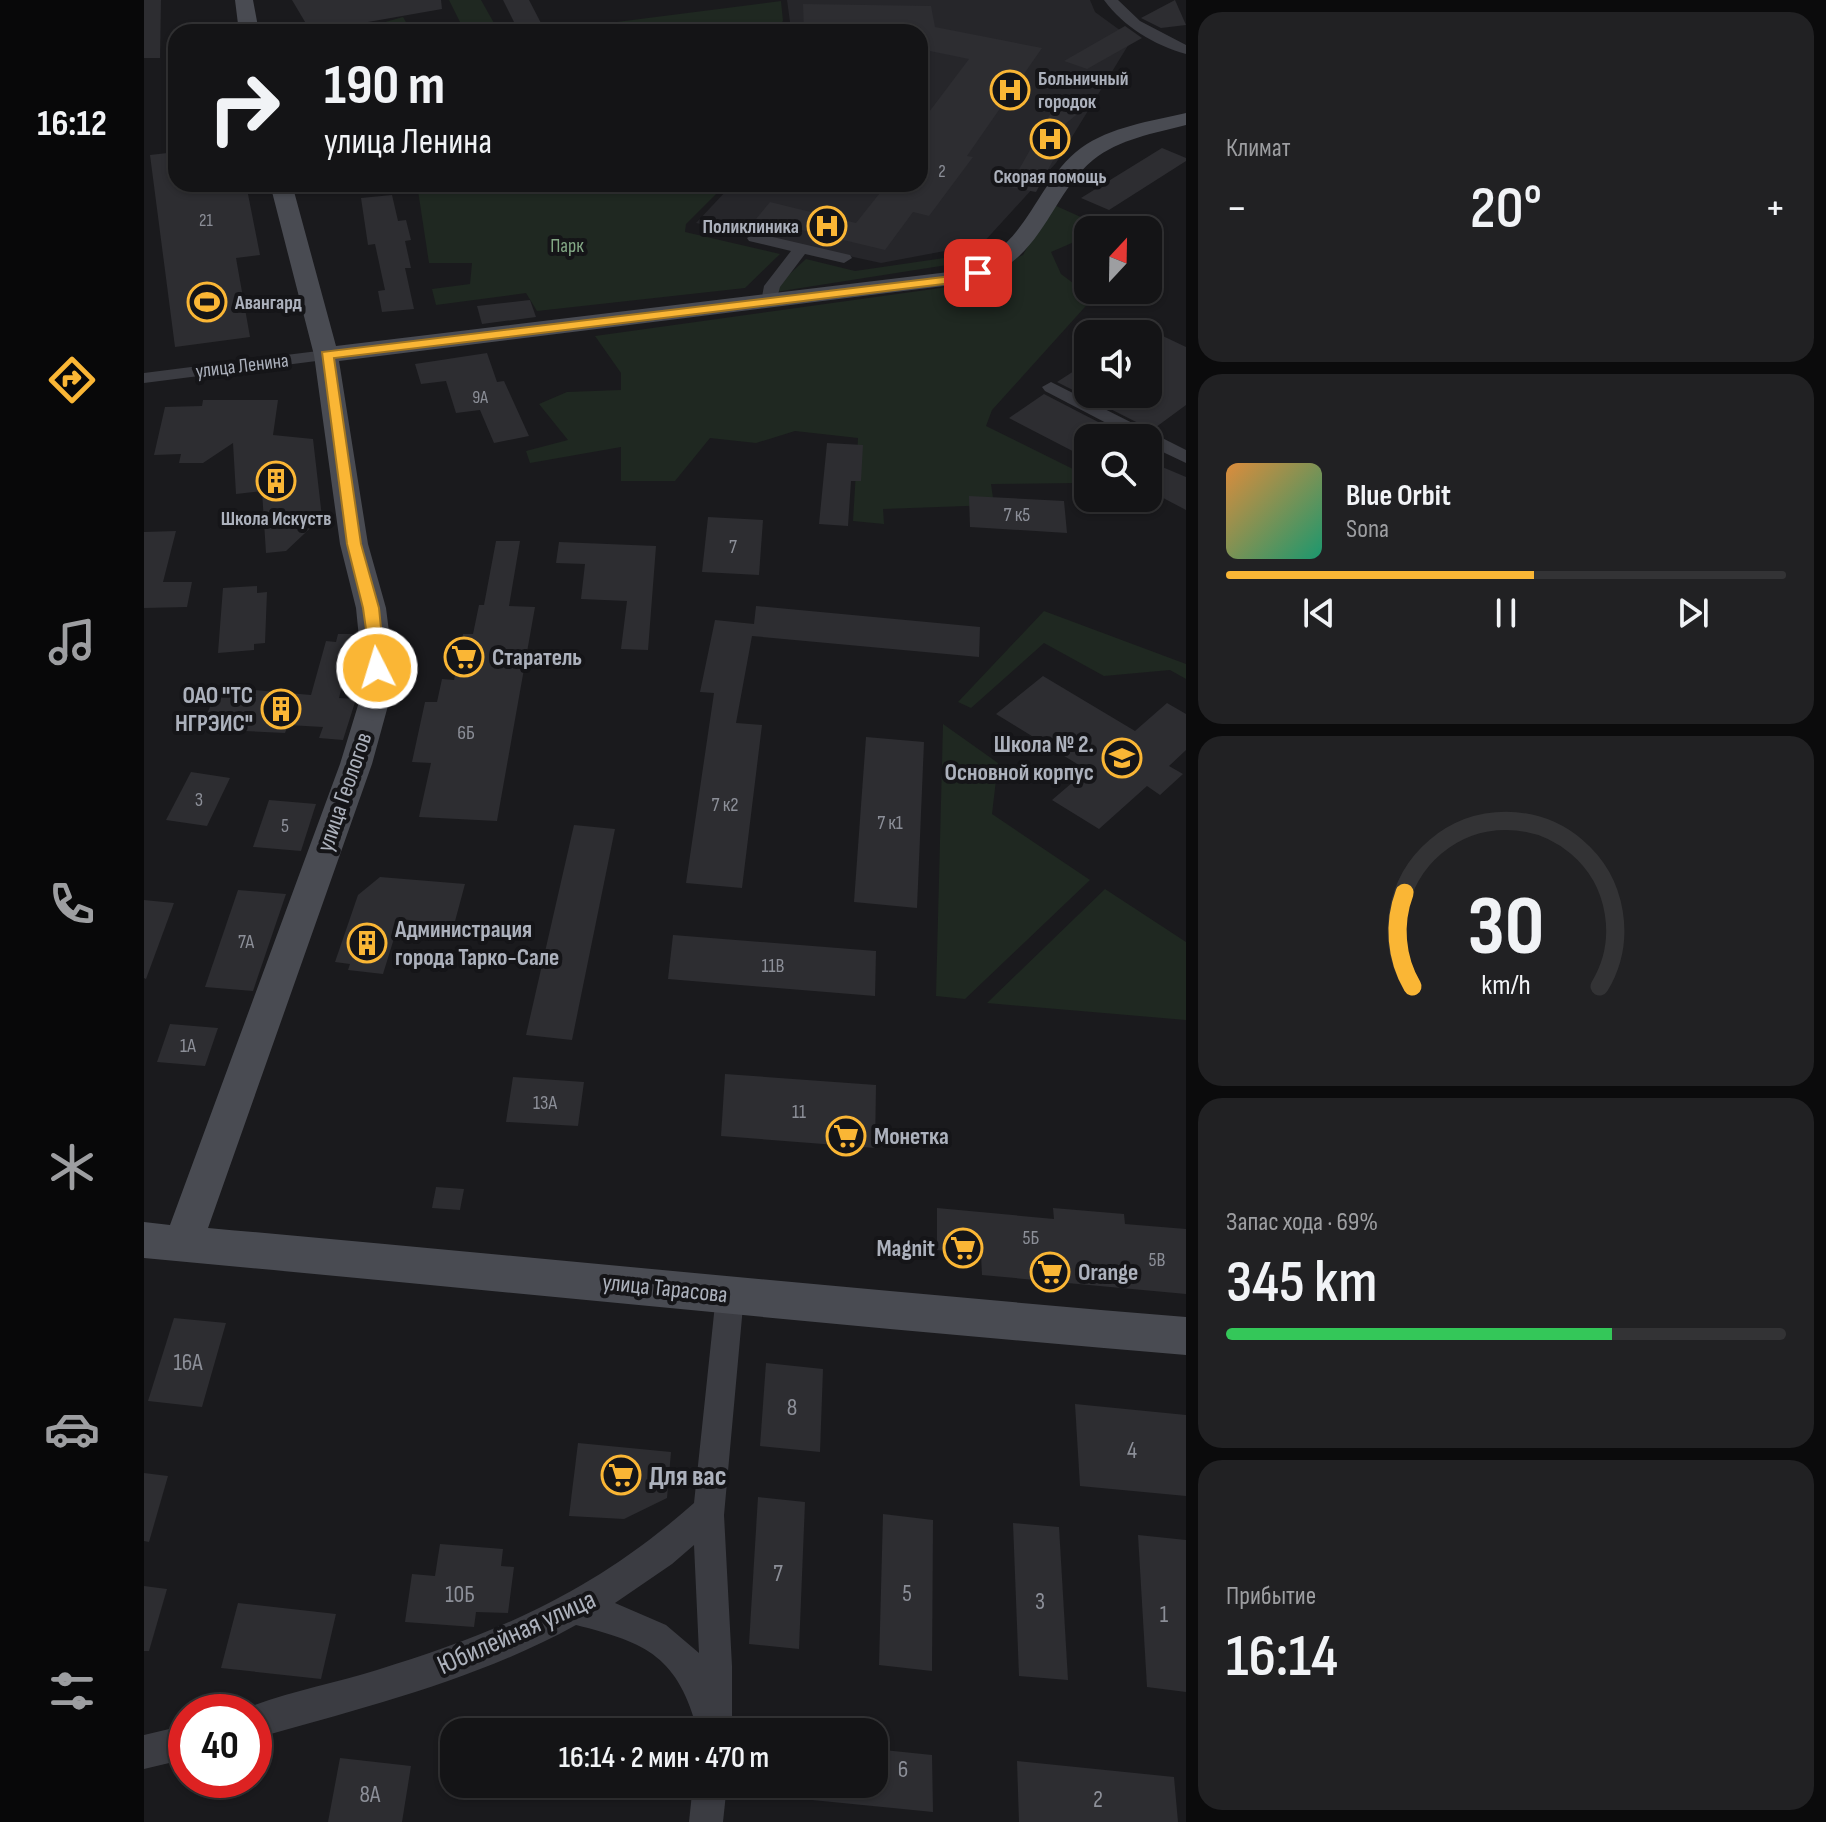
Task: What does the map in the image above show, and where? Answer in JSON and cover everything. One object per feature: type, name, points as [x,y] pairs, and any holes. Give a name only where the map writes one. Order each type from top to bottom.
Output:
[{"type":"street","points":[[1111,0],[1127,19],[1186,50]]},
{"type":"street","points":[[249,1],[249,24]]},
{"type":"street","name":"улица Ленина","points":[[144,378],[769,302],[978,273],[1008,256],[1030,230],[1050,197],[1088,154],[1107,143],[1186,119]]},
{"type":"street","name":"улица Геологов","points":[[183,1243],[356,764],[374,702],[377,668],[371,608],[354,544],[326,355],[283,192]]},
{"type":"street","points":[[755,238],[844,258]]},
{"type":"street","points":[[769,302],[772,286],[801,249]]},
{"type":"street","points":[[1051,387],[1186,457]]},
{"type":"street","name":"улица Тарасова","points":[[144,1240],[1186,1336]]},
{"type":"street","points":[[715,1718],[709,1510],[730,1295]]},
{"type":"street","name":"Юбилейная улица","points":[[272,1717],[472,1657],[576,1609],[652,1558],[709,1510]]},
{"type":"street","points":[[576,1609],[619,1620],[661,1639],[693,1670],[710,1718]]},
{"type":"street","points":[[144,1752],[168,1746]]},
{"type":"street","points":[[706,1822],[709,1798]]},
{"type":"shaded area","name":"Больничный городок","points":[[787,0],[1090,0],[1095,12],[1132,39],[1056,163],[982,244],[881,263],[696,223],[725,192],[928,192],[928,24],[788,24]]},
{"type":"green space","points":[[449,0],[481,0],[494,24],[446,24],[460,22]]},
{"type":"green space","points":[[781,1],[783,21],[780,24],[601,24]]},
{"type":"green space","points":[[403,17],[407,24],[378,24]]},
{"type":"green space","name":"Парк","points":[[418,192],[718,192],[686,224],[685,232],[780,254],[745,288],[537,311],[526,293],[436,305],[432,289],[470,284],[472,263],[429,263]]},
{"type":"green space","points":[[1052,204],[1078,216],[1074,216],[1074,242],[1051,252],[1061,274],[1074,284],[1074,304],[1088,304],[992,410],[986,426],[1074,470],[1074,483],[991,484],[994,505],[883,509],[884,524],[853,521],[858,438],[795,431],[756,443],[710,438],[675,481],[621,481],[621,447],[530,463],[526,451],[568,440],[539,404],[567,392],[621,390],[621,373],[595,336],[955,286],[1023,255]]},
{"type":"green space","points":[[951,257],[947,265],[769,293],[806,259],[855,271]]},
{"type":"green space","points":[[1044,611],[1186,664],[1186,679],[1170,670],[1104,676],[1044,643],[971,708],[958,702]]},
{"type":"green space","points":[[943,724],[998,763],[992,814],[1090,880],[965,999],[936,996]]},
{"type":"green space","points":[[1105,889],[1186,942],[1186,1020],[987,1003]]},
{"type":"building","points":[[144,0],[161,0],[160,58],[144,58]]},
{"type":"building","points":[[292,0],[441,0],[442,9],[357,24],[306,24]]},
{"type":"building","points":[[503,0],[529,0],[541,24],[515,24]]},
{"type":"building","points":[[1175,0],[1186,25],[1161,28],[1141,18]]},
{"type":"building","points":[[803,4],[931,6],[935,27],[1042,48],[967,156],[973,157],[929,216],[913,212],[885,250],[756,219],[770,202],[856,223],[881,192],[928,192],[928,113],[969,59],[928,51],[928,24],[804,24]]},
{"type":"building","points":[[1125,26],[1142,38],[1087,69],[1064,61]]},
{"type":"building","points":[[1056,104],[1080,112],[1049,137],[1064,140],[1036,192],[1009,187]]},
{"type":"building","points":[[1162,148],[1186,158],[1186,161],[1109,210],[1081,198]]},
{"type":"building","points":[[168,153],[168,192],[248,192],[260,255],[236,258],[250,337],[175,347],[150,155]]},
{"type":"building","points":[[392,195],[398,221],[406,220],[411,240],[405,241],[411,268],[405,268],[414,309],[382,312],[378,291],[385,290],[375,244],[368,245],[361,198]]},
{"type":"building","points":[[530,300],[536,317],[482,324],[477,306]]},
{"type":"building","points":[[1162,336],[1186,347],[1186,405],[1160,424],[1140,424],[1108,408],[1162,408]]},
{"type":"building","points":[[487,353],[497,382],[504,381],[529,436],[494,443],[480,410],[456,413],[446,381],[421,384],[415,364]]},
{"type":"building","points":[[1074,371],[1074,391],[1057,382]]},
{"type":"building","points":[[1044,394],[1102,424],[1074,424],[1074,452],[1009,418]]},
{"type":"building","name":"Школа Искуств","points":[[203,400],[278,400],[273,435],[313,439],[322,517],[286,551],[266,553],[262,491],[236,494],[233,443],[203,463],[179,463],[181,454],[154,455],[165,407],[202,406]]},
{"type":"building","points":[[827,443],[863,445],[861,481],[851,481],[848,526],[819,524]]},
{"type":"building","points":[[1162,467],[1186,477],[1186,510],[1162,497]]},
{"type":"building","points":[[969,496],[1064,501],[1067,533],[970,527]]},
{"type":"building","points":[[708,517],[763,520],[759,575],[702,572]]},
{"type":"building","points":[[176,531],[163,582],[192,582],[187,607],[144,608],[144,532]]},
{"type":"building","points":[[496,541],[520,541],[509,606],[535,607],[497,821],[419,817],[431,763],[412,762],[425,702],[437,702],[442,679],[454,680],[463,634],[473,634],[479,605],[484,605]]},
{"type":"building","points":[[559,542],[656,546],[648,650],[621,649],[627,601],[581,599],[585,564],[556,563]]},
{"type":"building","points":[[257,586],[257,593],[267,592],[265,643],[254,644],[254,650],[218,653],[223,588]]},
{"type":"building","points":[[756,606],[980,627],[979,657],[752,636],[736,723],[762,725],[742,888],[686,883],[714,693],[700,692],[715,620],[754,624]]},
{"type":"building","name":"ОАО \"ТС НГРЭИС\"","points":[[338,634],[355,634],[339,698],[356,699],[343,740],[319,738],[323,727],[288,725],[285,733],[201,729],[218,687],[311,695],[326,641],[336,642]]},
{"type":"building","name":"Школа № 2. Основной корпус","points":[[1043,676],[1135,731],[1167,703],[1186,714],[1186,750],[1169,766],[1183,774],[1160,795],[1147,786],[1099,829],[1052,800],[1087,770],[996,714]]},
{"type":"building","points":[[866,737],[924,742],[917,908],[854,902]]},
{"type":"building","points":[[191,772],[230,778],[207,826],[166,820]]},
{"type":"building","points":[[269,800],[316,804],[301,851],[253,847]]},
{"type":"building","points":[[574,825],[615,829],[572,1040],[526,1035]]},
{"type":"building","name":"Администрация города Тарко-Сале","points":[[380,877],[465,884],[454,925],[400,919],[383,974],[348,970],[350,964],[335,962],[358,895]]},
{"type":"building","points":[[238,890],[286,894],[253,991],[205,987]]},
{"type":"building","points":[[144,900],[174,903],[146,979],[144,978]]},
{"type":"building","points":[[673,935],[876,951],[875,996],[668,979]]},
{"type":"building","points":[[170,1024],[218,1028],[205,1066],[157,1062]]},
{"type":"building","points":[[725,1074],[876,1085],[875,1148],[721,1136]]},
{"type":"building","points":[[513,1077],[584,1082],[578,1126],[506,1122]]},
{"type":"building","points":[[436,1187],[464,1189],[460,1210],[432,1208]]},
{"type":"building","points":[[937,1208],[1054,1219],[1053,1208],[1124,1214],[1125,1224],[1186,1229],[1186,1294],[982,1275],[981,1254],[937,1250]]},
{"type":"building","points":[[174,1318],[226,1323],[202,1407],[148,1401]]},
{"type":"building","points":[[766,1363],[823,1369],[820,1452],[760,1446]]},
{"type":"building","points":[[1075,1404],[1186,1415],[1186,1496],[1080,1486]]},
{"type":"building","name":"Для вас","points":[[578,1443],[671,1452],[667,1498],[624,1519],[569,1516]]},
{"type":"building","points":[[144,1473],[168,1476],[149,1542],[144,1541]]},
{"type":"building","points":[[758,1497],[805,1502],[799,1649],[749,1644]]},
{"type":"building","points":[[883,1514],[933,1520],[932,1671],[879,1665]]},
{"type":"building","points":[[1013,1523],[1059,1527],[1068,1680],[1019,1676]]},
{"type":"building","points":[[1138,1535],[1186,1540],[1186,1692],[1147,1687]]},
{"type":"building","points":[[440,1544],[503,1549],[501,1566],[514,1567],[508,1613],[476,1612],[474,1627],[405,1622],[412,1574],[435,1576]]},
{"type":"building","points":[[144,1586],[167,1589],[149,1651],[144,1651]]},
{"type":"building","points":[[238,1603],[336,1614],[321,1679],[221,1668]]},
{"type":"building","points":[[888,1750],[932,1755],[933,1812],[792,1798],[888,1798]]},
{"type":"building","points":[[340,1758],[411,1766],[402,1822],[328,1822]]},
{"type":"building","points":[[1017,1761],[1174,1777],[1178,1822],[1019,1822]]},
{"type":"place","name":"Больничный городок","points":[[1010,90]]},
{"type":"place","name":"Скорая помощь","points":[[1050,139]]},
{"type":"place","name":"Поликлиника","points":[[827,226]]},
{"type":"place","name":"Авангард","points":[[207,302]]},
{"type":"place","name":"Школа Искуств","points":[[276,481]]},
{"type":"place","name":"Старатель","points":[[464,657]]},
{"type":"place","name":"ОАО \"ТС НГРЭИС\"","points":[[281,709]]},
{"type":"place","name":"Школа № 2. Основной корпус","points":[[1122,758]]},
{"type":"place","name":"Администрация города Тарко-Сале","points":[[367,943]]},
{"type":"place","name":"Монетка","points":[[846,1136]]},
{"type":"place","name":"Magnit","points":[[963,1248]]},
{"type":"place","name":"Orange","points":[[1050,1272]]},
{"type":"place","name":"Для вас","points":[[621,1475]]},
{"type":"route","points":[[377,668],[371,608],[354,544],[326,355],[952,279],[978,273]]}]
